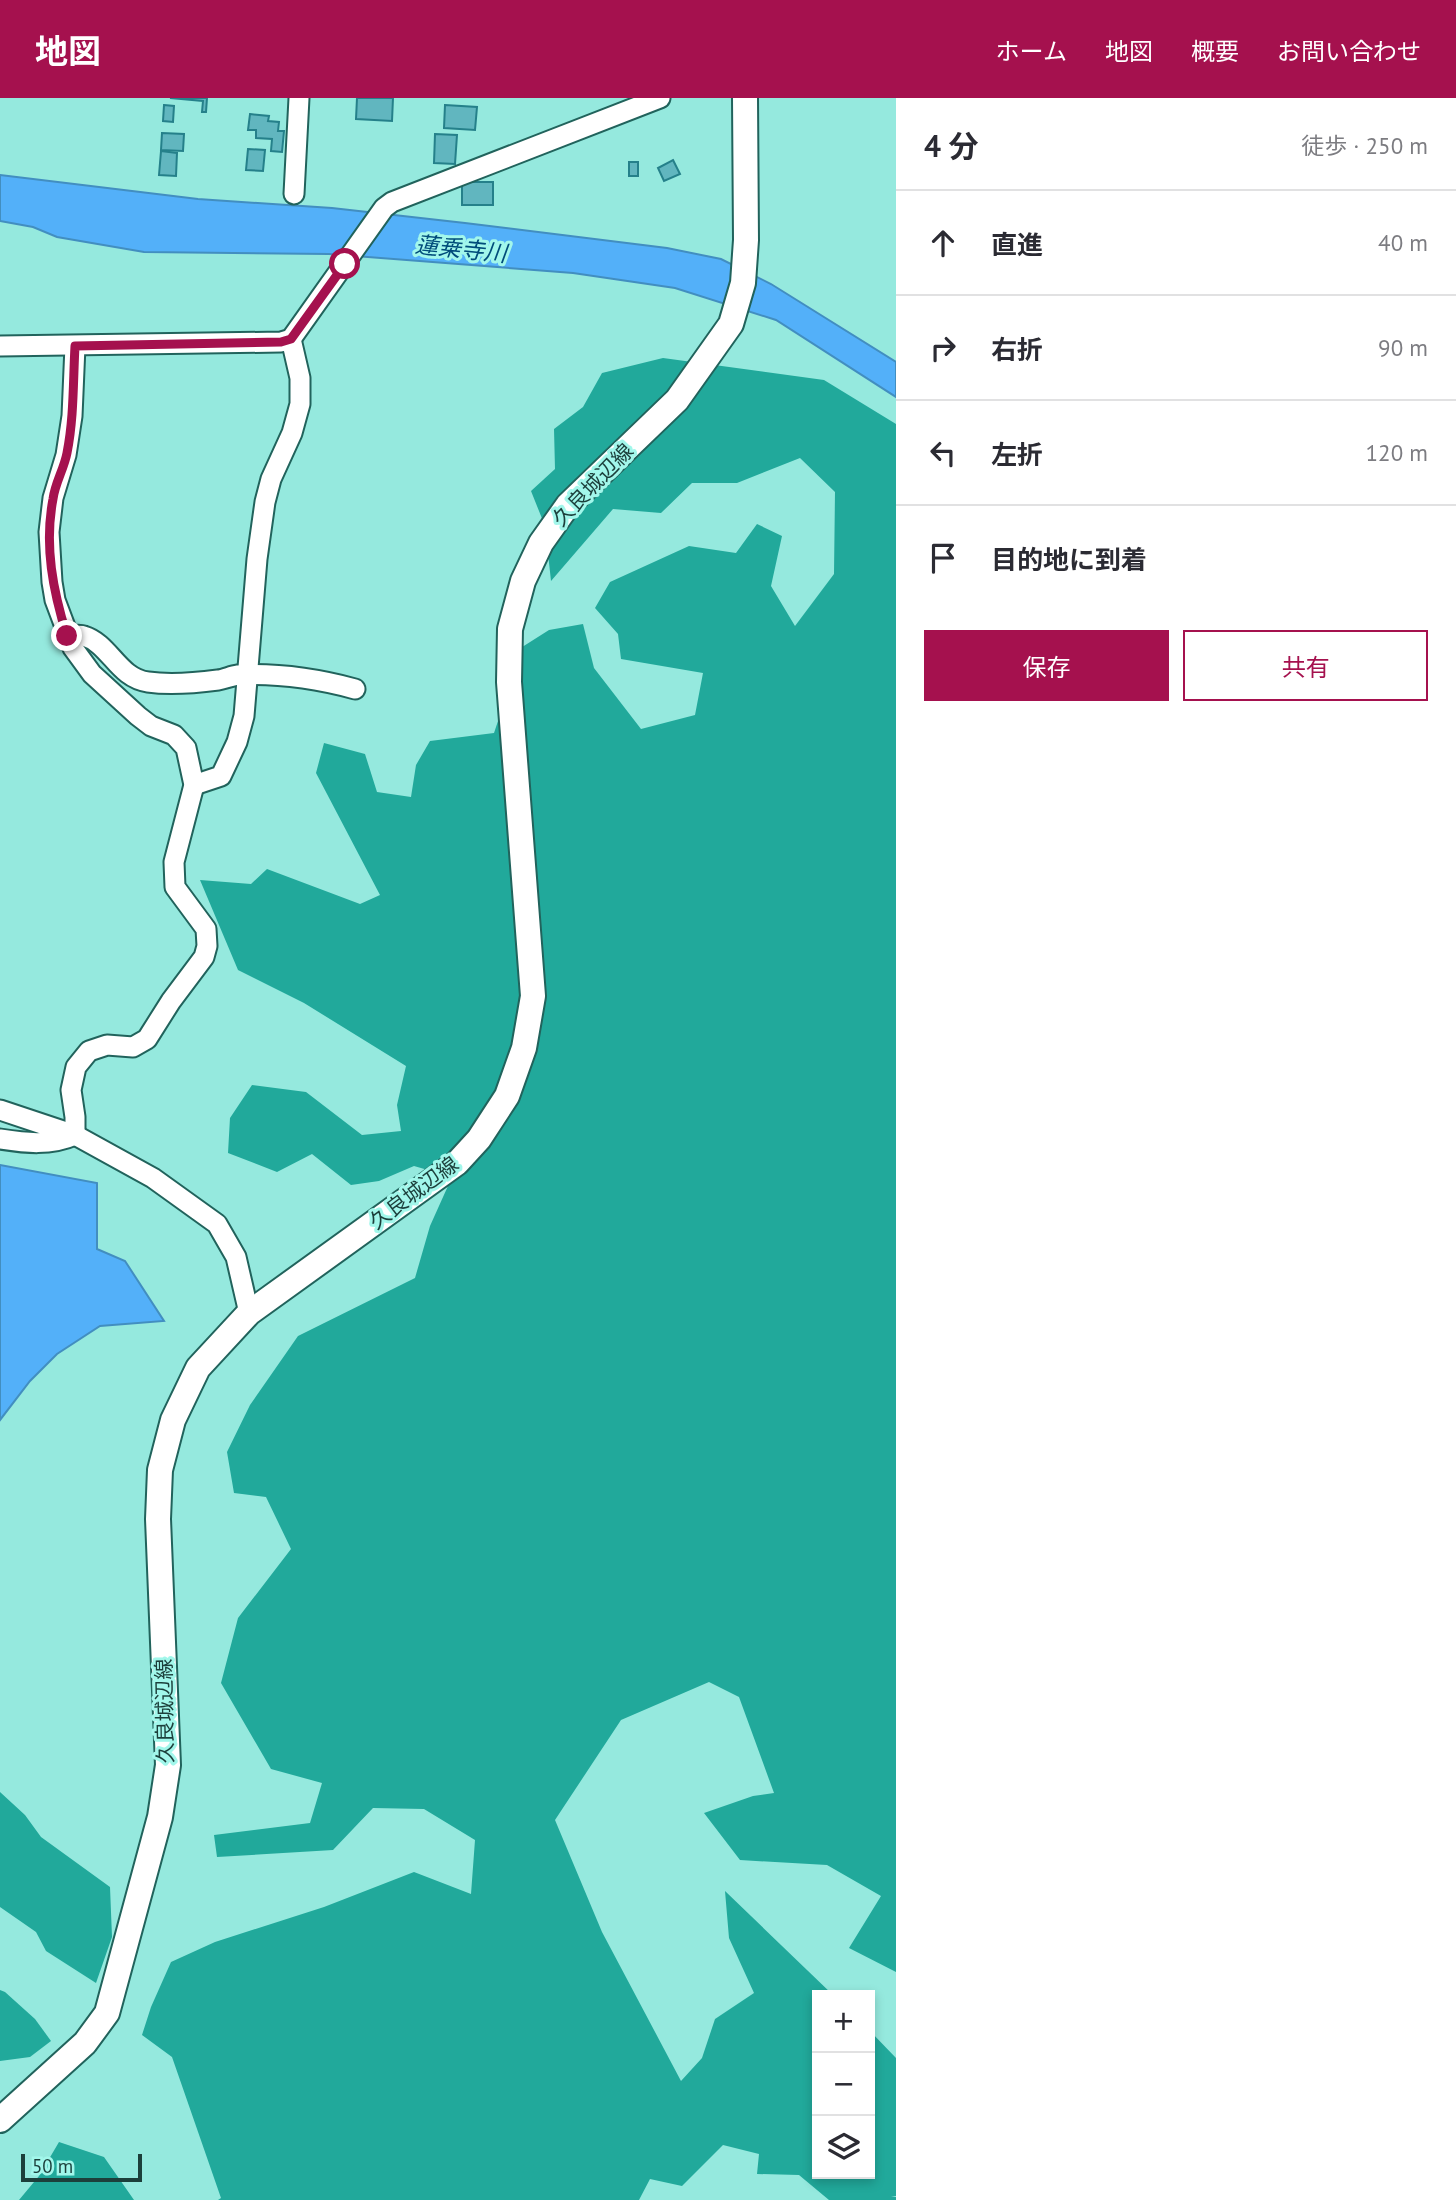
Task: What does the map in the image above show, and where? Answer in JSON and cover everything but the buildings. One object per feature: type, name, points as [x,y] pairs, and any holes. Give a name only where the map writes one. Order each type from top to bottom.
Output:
[{"type":"main road","name":"久良城辺線","points":[[0,2120],[86,2043],[107,2013],[160,1818],[168,1765],[158,1519],[160,1470],[173,1420],[198,1368],[249,1312],[457,1163],[479,1139],[507,1096],[524,1048],[533,996],[509,682],[510,629],[523,580],[541,543],[568,505],[677,400],[730,324],[743,283],[746,240],[746,98]]},
{"type":"street","points":[[294,194],[299,98]]},
{"type":"street","points":[[0,346],[281,342],[291,339],[384,208],[402,197],[660,98]]},
{"type":"street","points":[[194,785],[221,776],[237,742],[244,716],[257,559],[265,502],[271,479],[292,433],[300,404],[300,378],[291,339]]},
{"type":"street","points":[[75,346],[72,416],[66,455],[53,498],[49,532],[52,582],[67,636],[92,674],[138,716],[151,726],[174,735],[186,748],[194,785],[174,862],[175,887],[206,929],[204,957],[147,1039],[134,1047],[107,1045],[89,1051],[76,1067],[71,1090],[75,1135]]},
{"type":"street","points":[[67,636],[84,636],[101,648],[124,672],[144,682],[180,682],[248,675],[306,678],[355,689]]},
{"type":"street","points":[[0,1110],[75,1135],[153,1178],[217,1224],[236,1257],[249,1312]]},
{"type":"street","points":[[0,1139],[32,1143],[59,1142],[75,1135]]},
{"type":"green space","points":[[663,358],[824,380],[896,424],[896,1972],[849,1948],[881,1896],[827,1865],[740,1860],[704,1813],[753,1796],[774,1793],[739,1697],[709,1682],[621,1720],[555,1820],[602,1932],[681,2081],[702,2058],[715,2019],[754,1993],[729,1938],[725,1891],[828,1990],[812,1990],[812,2179],[875,2179],[875,2036],[896,2058],[896,2196],[891,2197],[896,2197],[896,2200],[829,2200],[799,2175],[757,2174],[759,2154],[723,2145],[682,2186],[650,2179],[639,2200],[218,2200],[221,2198],[172,2057],[142,2035],[171,1962],[215,1942],[324,1907],[414,1872],[471,1894],[475,1840],[424,1809],[373,1808],[333,1850],[217,1857],[214,1835],[310,1823],[322,1783],[271,1769],[221,1683],[238,1618],[291,1549],[266,1497],[234,1493],[227,1452],[250,1405],[298,1336],[415,1278],[430,1226],[452,1177],[414,1166],[379,1181],[351,1185],[312,1154],[277,1172],[228,1153],[230,1118],[252,1085],[306,1092],[362,1135],[401,1131],[397,1105],[406,1066],[304,1003],[238,970],[200,880],[251,884],[267,869],[360,904],[380,895],[316,773],[324,743],[365,754],[377,792],[411,797],[416,765],[430,741],[494,733],[504,703],[500,661],[549,630],[583,624],[594,668],[641,729],[695,715],[703,673],[621,659],[618,634],[595,608],[610,582],[689,546],[736,553],[757,524],[782,536],[771,586],[795,626],[834,574],[835,492],[800,458],[737,483],[692,483],[661,513],[613,509],[551,581],[545,526],[531,491],[555,469],[554,429],[583,407],[602,373]]},
{"type":"green space","points":[[0,1792],[25,1815],[41,1837],[110,1887],[112,1937],[96,1983],[46,1951],[36,1932],[0,1907]]},
{"type":"green space","points":[[0,1990],[35,2019],[51,2041],[30,2057],[0,2061]]},
{"type":"green space","points":[[59,2142],[104,2157],[134,2200],[19,2200],[39,2176]]},
{"type":"water","name":"蓮乗寺川","points":[[0,175],[198,199],[332,208],[465,223],[667,248],[721,259],[771,284],[896,362],[896,397],[776,320],[675,288],[573,273],[329,254],[144,252],[57,237],[33,227],[0,221]]},
{"type":"water","points":[[0,1165],[97,1183],[97,1249],[125,1261],[164,1321],[100,1326],[57,1354],[30,1381],[0,1420]]},
{"type":"route","points":[[67,636],[55,600],[49,532],[53,498],[66,455],[72,416],[75,346],[281,342],[291,339],[345,264]]}]
